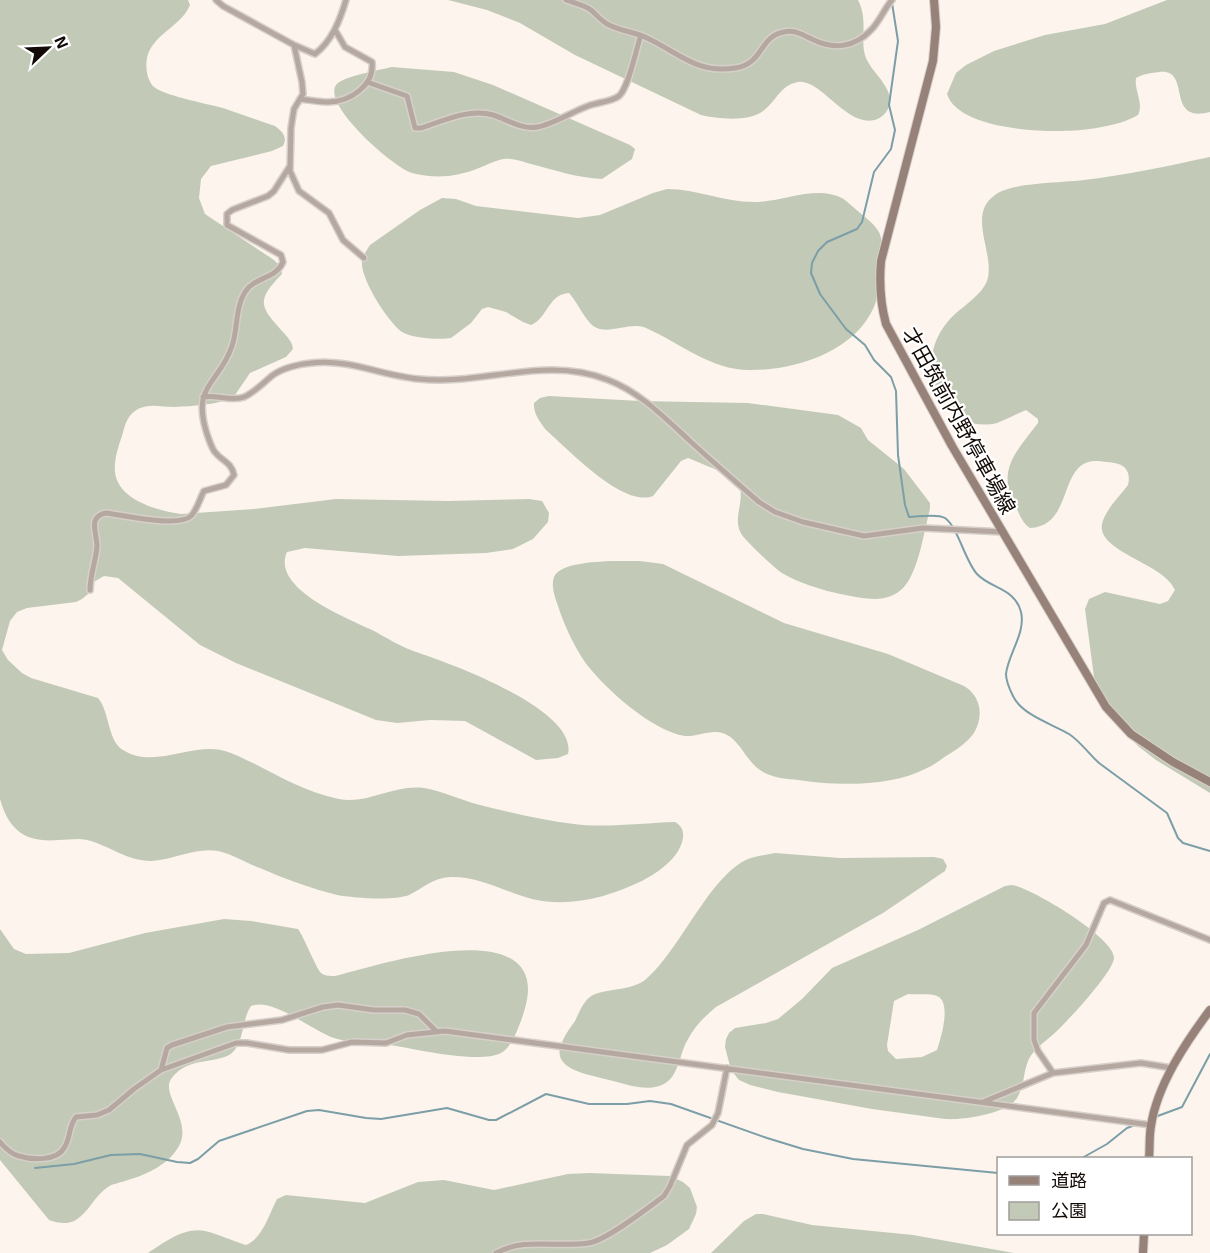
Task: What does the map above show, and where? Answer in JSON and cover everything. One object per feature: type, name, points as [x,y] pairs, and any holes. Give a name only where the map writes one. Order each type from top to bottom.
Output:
[{"type":"main road","name":"才田筑前内野停車場線","points":[[934,0],[936,27],[933,61],[881,261],[879,285],[886,324],[1003,532],[1106,707],[1131,734],[1173,762],[1210,782]]},
{"type":"main road","points":[[1149,1157],[1151,1125],[1157,1102],[1172,1068],[1192,1034],[1210,1010]]},
{"type":"main road","points":[[1143,1253],[1144,1235]]},
{"type":"street","points":[[216,0],[294,45],[315,54],[324,47],[335,30],[346,0]]},
{"type":"street","points":[[566,0],[592,11],[603,22],[611,26],[641,35],[698,66],[709,69],[738,68],[754,62],[770,37],[783,32],[795,31],[819,43],[836,47],[844,46],[859,40],[872,29],[892,0]]},
{"type":"street","points":[[300,99],[339,101],[362,90],[367,82],[373,68],[372,62],[345,47],[335,30]]},
{"type":"street","points":[[367,82],[407,96],[415,128],[469,114],[482,113],[514,124],[537,128],[586,106],[619,96],[625,87],[641,35]]},
{"type":"street","points":[[294,45],[303,94],[294,109],[290,166],[299,191],[329,213],[343,240],[364,258]]},
{"type":"street","points":[[90,590],[90,580],[96,559],[94,525],[96,518],[106,513],[181,521],[190,517],[204,491],[226,485],[234,475],[233,467],[214,451],[207,436],[203,397],[226,360],[232,345],[241,299],[246,290],[251,284],[277,272],[283,262],[281,255],[227,225],[227,214],[268,196],[274,191],[290,166]]},
{"type":"street","points":[[203,397],[242,398],[252,393],[275,374],[288,368],[317,362],[338,363],[417,379],[442,381],[531,370],[563,370],[591,374],[625,388],[661,413],[759,502],[775,512],[803,522],[864,536],[923,528],[1003,532]]},
{"type":"street","points":[[1053,1073],[1038,1051],[1034,1040],[1034,1013],[1086,945],[1106,901],[1110,900],[1210,940]]},
{"type":"street","points":[[161,1070],[167,1048],[172,1045],[227,1027],[282,1020],[323,1007],[338,1005],[374,1010],[405,1010],[419,1014],[437,1032]]},
{"type":"street","points":[[0,1142],[5,1148],[19,1156],[33,1158],[55,1156],[65,1148],[71,1123],[76,1117],[97,1115],[109,1110],[161,1070],[236,1043],[247,1042],[289,1050],[322,1050],[352,1042],[386,1043],[407,1035],[437,1032],[1151,1125]]},
{"type":"street","points":[[981,1103],[1053,1073],[1141,1064],[1172,1068]]},
{"type":"street","points":[[496,1253],[506,1247],[520,1244],[591,1243],[613,1231],[664,1196],[687,1145],[712,1125],[718,1113],[727,1068]]},
{"type":"green space","points":[[0,0],[188,0],[190,5],[186,12],[157,40],[148,54],[148,78],[152,85],[174,96],[223,108],[275,126],[285,137],[283,146],[272,151],[211,166],[201,179],[199,198],[205,214],[281,267],[282,274],[268,291],[264,304],[269,316],[290,340],[293,349],[286,357],[250,373],[233,398],[196,406],[147,406],[134,411],[125,424],[116,458],[115,472],[123,490],[131,497],[151,507],[181,514],[254,509],[336,499],[448,501],[529,499],[542,501],[549,513],[548,522],[533,539],[513,549],[486,553],[398,556],[305,548],[287,552],[285,565],[290,578],[313,600],[406,648],[483,678],[534,706],[554,721],[566,737],[568,754],[558,758],[536,760],[465,721],[430,720],[397,723],[376,720],[236,663],[200,645],[118,578],[104,576],[92,583],[88,594],[76,602],[27,608],[17,612],[10,621],[2,650],[8,660],[31,678],[98,698],[105,711],[114,740],[123,750],[135,755],[159,757],[197,750],[221,750],[239,756],[306,789],[339,799],[359,799],[402,789],[424,788],[500,810],[574,824],[675,822],[683,831],[682,842],[676,854],[662,868],[642,881],[616,892],[575,901],[532,899],[461,877],[433,881],[402,897],[363,898],[337,895],[307,886],[218,851],[193,852],[151,861],[142,860],[87,840],[47,840],[28,837],[14,827],[0,799]]},
{"type":"green space","points":[[448,0],[858,0],[864,23],[863,45],[866,58],[886,87],[890,103],[887,111],[881,117],[870,121],[859,119],[817,88],[798,82],[782,90],[763,111],[750,117],[733,119],[701,115],[575,55],[520,23],[487,10]]},
{"type":"green space","points":[[1167,0],[1210,0],[1210,112],[1196,114],[1187,110],[1175,78],[1169,73],[1159,72],[1136,78],[1140,106],[1138,115],[1115,124],[1089,129],[1033,130],[989,123],[955,107],[947,94],[956,73],[966,65],[994,51],[1045,35],[1105,24]]},
{"type":"green space","points":[[392,67],[454,72],[493,85],[630,145],[635,149],[632,159],[602,179],[507,159],[454,175],[429,176],[412,173],[390,160],[362,134],[339,106],[334,94],[336,85],[346,79]]},
{"type":"green space","points":[[1210,157],[1210,793],[1156,760],[1138,746],[1125,732],[1094,677],[1085,609],[1089,599],[1105,592],[1160,604],[1168,601],[1175,590],[1169,581],[1158,572],[1120,550],[1103,534],[1102,524],[1106,514],[1128,485],[1129,477],[1126,469],[1110,462],[1085,463],[1076,470],[1054,516],[1044,524],[1030,528],[1019,514],[1010,492],[1008,471],[1016,452],[1038,423],[1038,419],[1026,410],[997,423],[982,425],[967,422],[954,415],[944,405],[933,381],[932,357],[939,334],[946,324],[973,299],[987,281],[989,270],[982,224],[983,213],[987,203],[995,195],[1025,185],[1116,176]]},
{"type":"green space","points":[[667,189],[746,202],[767,201],[811,193],[832,194],[842,198],[874,225],[882,241],[877,298],[865,323],[853,336],[822,355],[786,366],[751,370],[723,366],[710,361],[639,326],[609,330],[596,327],[590,323],[569,293],[557,297],[537,322],[531,325],[506,312],[488,307],[482,309],[471,323],[451,338],[427,338],[408,335],[398,329],[377,301],[363,269],[362,262],[370,245],[420,210],[442,198],[456,199],[476,206],[578,218],[600,215]]},
{"type":"green space","points":[[549,396],[748,403],[838,415],[861,428],[868,440],[904,469],[930,503],[914,571],[901,590],[887,597],[875,599],[827,591],[791,578],[774,566],[742,535],[738,521],[741,493],[736,478],[688,458],[681,461],[653,496],[641,497],[627,493],[596,475],[546,430],[539,421],[534,403],[540,398]]},
{"type":"green space","points":[[609,561],[663,564],[784,623],[888,654],[964,686],[974,695],[979,707],[977,727],[971,737],[961,746],[913,774],[881,782],[846,784],[786,779],[767,774],[754,765],[731,737],[720,732],[685,736],[672,733],[631,708],[596,675],[575,646],[560,612],[553,586],[554,577],[558,572],[578,564]]},
{"type":"green space","points":[[775,853],[840,858],[934,857],[943,859],[947,866],[945,871],[883,913],[716,1007],[693,1031],[671,1078],[660,1086],[646,1088],[623,1084],[584,1074],[562,1061],[560,1054],[562,1042],[587,1000],[593,995],[633,986],[645,980],[658,967],[720,881],[748,859]]},
{"type":"green space","points":[[1012,885],[1022,888],[1053,904],[1087,926],[1110,948],[1114,957],[1107,972],[1091,994],[1032,1054],[1026,1066],[1022,1087],[1011,1104],[979,1116],[945,1119],[778,1092],[739,1080],[731,1070],[725,1047],[729,1033],[735,1028],[778,1019],[802,999],[832,968],[918,930],[1005,886]],"holes":[[[908,994],[937,996],[944,1005],[944,1021],[937,1050],[922,1057],[896,1059],[888,1051],[887,1045],[894,1001]]]},
{"type":"green space","points":[[224,919],[298,929],[319,970],[328,976],[434,953],[462,950],[488,951],[509,958],[523,970],[528,988],[522,1018],[514,1038],[505,1051],[490,1056],[476,1057],[442,1054],[379,1043],[339,1040],[281,1010],[270,1006],[251,1006],[239,1042],[233,1052],[227,1056],[186,1066],[171,1079],[170,1092],[182,1126],[182,1135],[180,1144],[170,1158],[149,1172],[108,1187],[76,1220],[62,1223],[49,1220],[0,1160],[0,929],[14,949],[26,954],[69,953],[145,933]]},
{"type":"green space","points":[[568,1174],[670,1176],[683,1182],[690,1188],[697,1207],[689,1229],[667,1245],[650,1253],[148,1253],[175,1236],[197,1230],[210,1232],[246,1245],[257,1237],[277,1199],[286,1195],[365,1203],[418,1182],[444,1180],[494,1190]]},
{"type":"green space","points":[[756,1214],[812,1225],[913,1235],[1014,1253],[711,1253],[744,1221]]},
{"type":"waterway","points":[[892,3],[898,41],[889,105],[895,130],[891,149],[874,172],[862,222],[857,229],[827,242],[818,251],[812,263],[811,273],[820,294],[846,329],[865,345],[874,360],[891,377],[896,391],[898,455],[905,505],[909,517],[932,515],[945,518],[950,522],[977,574],[1008,593],[1018,604],[1021,612],[1021,628],[1006,674],[1009,688],[1017,703],[1030,714],[1069,734],[1099,763],[1167,813],[1178,838],[1183,843],[1210,851]]},
{"type":"waterway","points":[[1155,1117],[1182,1107],[1210,1054]]},
{"type":"waterway","points":[[35,1168],[74,1164],[111,1155],[140,1154],[190,1163],[219,1141],[307,1111],[319,1110],[381,1119],[447,1108],[496,1120],[546,1094],[589,1104],[627,1104],[650,1101],[671,1104],[803,1149],[853,1159],[997,1173]]},
{"type":"waterway","points":[[1084,1157],[1135,1125]]}]
